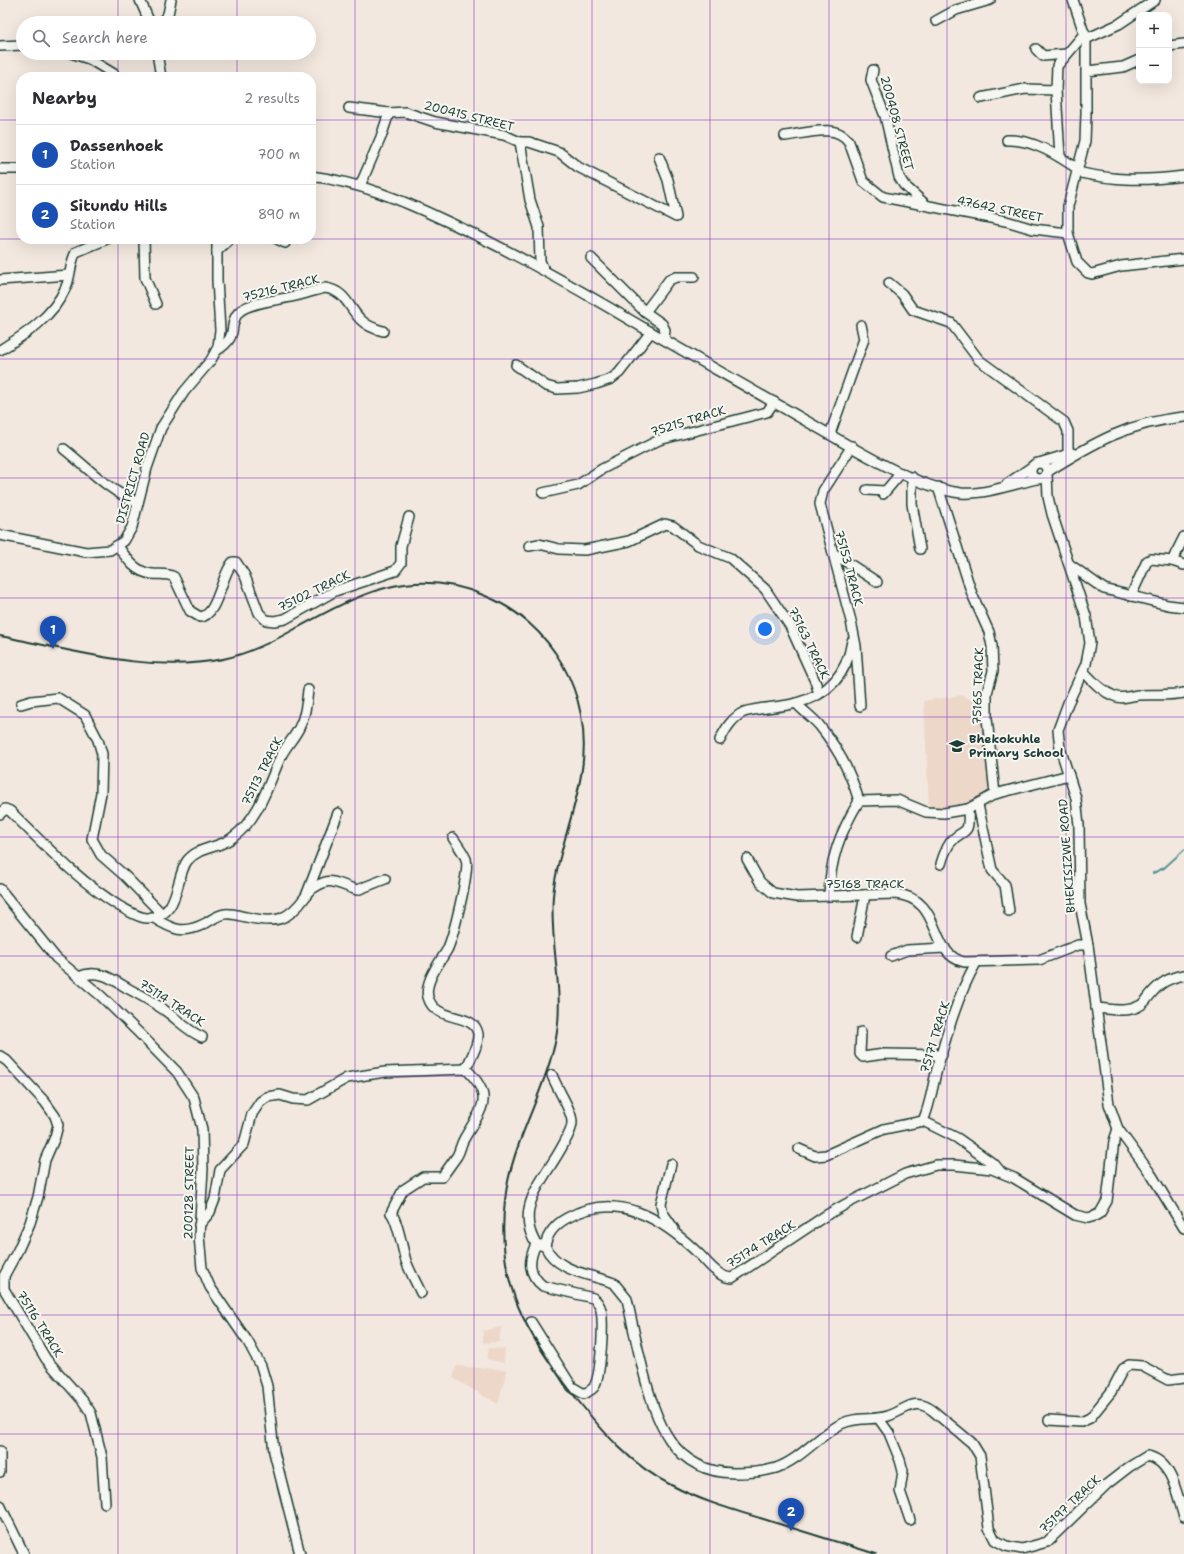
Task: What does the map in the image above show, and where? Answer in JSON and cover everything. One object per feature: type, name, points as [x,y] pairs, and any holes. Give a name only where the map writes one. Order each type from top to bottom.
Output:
[{"type":"street","points":[[140,0],[147,16]]},
{"type":"street","points":[[166,16],[171,0]]},
{"type":"street","points":[[936,21],[956,10],[990,0]]},
{"type":"street","points":[[1073,0],[1086,36],[1087,72],[1086,141],[1068,206],[1068,233],[1077,262],[1088,273],[1092,274],[1121,266],[1184,259]]},
{"type":"street","points":[[1060,157],[1056,90],[1057,66],[1066,54],[1086,36],[1119,24],[1155,0]]},
{"type":"street","points":[[1172,46],[1184,44]]},
{"type":"street","points":[[0,46],[16,45]]},
{"type":"street","points":[[1036,49],[1043,56],[1066,54]]},
{"type":"street","points":[[91,60],[111,72]]},
{"type":"street","points":[[158,60],[160,72]]},
{"type":"street","points":[[1087,72],[1123,67],[1136,61]]},
{"type":"street","name":"200408 STREET","points":[[872,70],[871,80],[885,116],[899,177],[904,186],[927,206]]},
{"type":"street","points":[[981,98],[1025,89],[1056,90]]},
{"type":"street","name":"200415 STREET","points":[[349,108],[389,113],[405,112],[435,122],[504,135],[520,142],[529,195],[539,227],[541,238],[540,261],[544,270]]},
{"type":"street","points":[[360,186],[381,137],[389,113]]},
{"type":"street","points":[[785,136],[828,131],[837,132],[849,142],[863,181],[877,194],[883,197],[927,206]]},
{"type":"street","points":[[1007,140],[1025,141],[1060,157],[1077,170],[1104,178],[1131,180],[1184,176]]},
{"type":"street","points":[[520,142],[528,142],[559,152],[578,167],[676,217],[668,180],[659,157]]},
{"type":"street","points":[[0,169],[16,169]]},
{"type":"street","points":[[316,177],[360,186],[382,193],[428,212],[481,237],[544,270],[901,473],[938,488],[962,493],[985,491],[1043,478],[1047,473],[1083,449]]},
{"type":"street","name":"47642 STREET","points":[[927,206],[1006,221],[1033,229],[1068,233]]},
{"type":"street","points":[[0,350],[33,330],[44,319],[66,286],[76,252],[95,244]]},
{"type":"street","points":[[144,244],[145,278],[156,304]]},
{"type":"street","name":"DISTRICT ROAD","points":[[118,546],[129,535],[161,428],[184,392],[206,368],[216,351],[220,330],[217,244]]},
{"type":"street","points":[[217,251],[225,244]]},
{"type":"street","points":[[591,258],[645,312],[662,324],[665,330],[664,339]]},
{"type":"street","points":[[0,280],[69,275]]},
{"type":"street","points":[[645,312],[669,280],[676,276],[694,277]]},
{"type":"street","points":[[889,283],[902,294],[913,310],[951,324],[957,329],[971,352],[979,360],[1064,422],[1068,431],[1068,454]]},
{"type":"street","name":"75216 TRACK","points":[[216,351],[228,342],[232,336],[235,319],[240,310],[256,304],[325,288],[332,289],[342,294],[361,320],[369,326],[384,331]]},
{"type":"street","points":[[830,434],[864,339],[861,325]]},
{"type":"street","points":[[516,365],[546,386],[557,388],[578,388],[596,384],[611,379],[619,374],[651,332]]},
{"type":"street","name":"75215 TRACK","points":[[542,493],[578,485],[602,469],[659,440],[767,412],[774,402]]},
{"type":"street","points":[[1004,486],[1036,464],[1083,449],[1110,436],[1145,423],[1184,417]]},
{"type":"street","name":"75153 TRACK","points":[[852,446],[820,498],[820,504],[853,635],[860,706]]},
{"type":"street","points":[[64,449],[108,487],[122,496],[138,503]]},
{"type":"street","points":[[1036,464],[1044,464],[1047,473]]},
{"type":"street","points":[[1036,464],[1031,472],[1037,479]]},
{"type":"street","points":[[867,490],[884,493],[901,473]]},
{"type":"street","name":"BHEKISIZWE ROAD","points":[[1047,473],[1048,497]]},
{"type":"street","points":[[912,477],[912,504],[920,549]]},
{"type":"street","name":"BHEKISIZWE ROAD","points":[[1037,479],[1048,497],[1088,626],[1090,643],[1086,664],[1068,703],[1058,730],[1060,748],[1076,798],[1079,825],[1080,904],[1088,945],[1109,1104],[1118,1129],[1151,1174],[1184,1228]]},
{"type":"street","name":"75165 TRACK","points":[[938,488],[972,594],[989,632],[992,646],[992,671],[987,693],[987,718],[995,794]]},
{"type":"street","name":"75102 TRACK","points":[[118,546],[136,569],[151,574],[165,574],[174,577],[190,611],[200,617],[208,613],[214,606],[226,570],[232,562],[236,562],[240,567],[259,613],[266,620],[274,621],[285,619],[335,591],[356,583],[386,576],[395,571],[401,562],[402,546],[409,517]]},
{"type":"street","name":"75163 TRACK","points":[[529,546],[540,544],[559,549],[585,550],[629,541],[665,524],[673,526],[698,544],[725,555],[765,589],[796,639],[819,693],[832,686],[840,676],[849,657],[853,635]]},
{"type":"street","points":[[0,534],[86,552],[107,551],[118,546]]},
{"type":"street","points":[[1172,561],[1184,536]]},
{"type":"street","points":[[833,553],[877,582]]},
{"type":"street","points":[[1131,596],[1147,561],[1152,559],[1172,561],[1184,565]]},
{"type":"street","points":[[1069,564],[1104,589],[1168,605],[1184,607]]},
{"type":"street","points":[[1083,671],[1094,683],[1114,696],[1122,698],[1137,695],[1167,696],[1184,693]]},
{"type":"street","name":"75113 TRACK","points":[[157,915],[173,901],[178,889],[182,870],[193,855],[232,838],[249,822],[261,803],[282,754],[304,719],[308,690]]},
{"type":"street","points":[[720,740],[729,724],[736,716],[755,709],[796,703],[819,693]]},
{"type":"street","points":[[21,704],[31,701],[58,698],[85,715],[98,740],[102,754],[101,793],[92,839],[101,855],[126,876],[157,915],[174,929],[181,931],[193,929],[226,914],[270,922],[278,921],[298,907],[308,891],[338,813]]},
{"type":"street","points":[[796,703],[817,723],[838,751],[851,777],[859,801],[840,837],[832,861],[830,896]]},
{"type":"street","points":[[859,801],[897,800],[931,813],[944,813],[968,809],[978,805],[995,794],[1069,775]]},
{"type":"street","points":[[978,805],[992,870],[1005,885],[1010,911]]},
{"type":"street","points":[[941,864],[950,844],[967,829],[969,820],[968,809]]},
{"type":"street","points":[[3,811],[10,810],[46,848],[97,892],[126,910],[142,917],[157,915]]},
{"type":"street","points":[[453,838],[466,858],[467,872],[451,940],[446,952],[435,968],[427,996],[434,1009],[440,1013],[463,1019],[475,1028],[478,1038],[466,1069]]},
{"type":"street","name":"75168 TRACK","points":[[747,859],[760,882],[773,893],[798,897],[901,895],[911,897],[919,901],[926,908],[945,948],[957,961],[976,963],[1040,960],[1078,945],[1088,945]]},
{"type":"street","points":[[308,891],[323,881],[336,882],[357,890],[385,878]]},
{"type":"street","name":"200128 STREET","points":[[0,889],[44,944],[78,977],[101,996],[177,1072],[194,1098],[202,1129],[202,1169],[199,1225],[200,1258],[206,1278],[248,1342],[261,1366],[267,1386],[274,1452],[300,1554]]},
{"type":"street","points":[[857,937],[865,895]]},
{"type":"street","points":[[891,956],[906,950],[945,948]]},
{"type":"street","name":"75171 TRACK","points":[[923,1121],[928,1110],[942,1055],[963,991],[976,963]]},
{"type":"street","name":"75114 TRACK","points":[[78,977],[87,973],[107,976],[152,1002],[184,1027],[202,1037]]},
{"type":"street","points":[[1096,1008],[1128,1010],[1135,1008],[1144,1002],[1162,983],[1173,977],[1184,975]]},
{"type":"street","points":[[861,1032],[859,1050],[863,1057],[884,1054],[942,1055]]},
{"type":"street","name":"75116 TRACK","points":[[0,1056],[7,1061],[45,1102],[55,1116],[58,1125],[55,1138],[45,1160],[38,1197],[30,1223],[4,1276],[4,1289],[46,1360],[83,1401],[91,1413],[102,1457],[105,1503]]},
{"type":"street","points":[[199,1225],[210,1212],[215,1199],[220,1170],[244,1144],[252,1114],[260,1102],[267,1097],[280,1095],[293,1099],[308,1100],[348,1078],[385,1072],[466,1069],[474,1077],[484,1093],[482,1110],[463,1140],[458,1155],[442,1177],[423,1177],[404,1190],[391,1212],[397,1219],[398,1234],[407,1263],[421,1293]]},
{"type":"street","points":[[531,1322],[572,1387],[584,1394],[593,1388],[599,1369],[603,1328],[599,1304],[593,1298],[585,1294],[543,1286],[537,1281],[531,1271],[530,1266],[531,1254],[536,1244],[528,1224],[529,1206],[542,1179],[562,1146],[572,1122],[570,1112],[552,1075]]},
{"type":"street","points":[[799,1150],[809,1154],[826,1155],[877,1131],[923,1121],[957,1138],[995,1165],[1002,1173]]},
{"type":"street","name":"75174 TRACK","points":[[546,1246],[550,1232],[564,1219],[584,1209],[593,1207],[612,1207],[646,1216],[677,1234],[720,1274],[732,1278],[825,1216],[918,1169],[936,1165],[954,1165],[992,1169],[1035,1189],[1075,1215],[1088,1218],[1100,1213],[1107,1201],[1114,1141],[1118,1129]]},
{"type":"street","points":[[671,1164],[662,1196],[661,1207],[663,1213],[677,1234]]},
{"type":"street","points":[[536,1244],[546,1246],[549,1254],[562,1265],[614,1283],[620,1289],[627,1299],[649,1394],[656,1416],[676,1449],[690,1460],[704,1468],[724,1473],[762,1471],[784,1464],[841,1424],[855,1419],[879,1419],[894,1443],[902,1466],[900,1491],[910,1520]]},
{"type":"street","points":[[1049,1420],[1081,1422],[1090,1418],[1111,1392],[1123,1369],[1129,1365],[1142,1366],[1168,1380],[1184,1378]]},
{"type":"street","name":"75197 TRACK","points":[[879,1419],[896,1413],[907,1406],[925,1404],[972,1443],[980,1456],[989,1528],[995,1540],[1006,1546],[1022,1549],[1048,1542],[1107,1484],[1129,1467],[1147,1456],[1159,1462],[1172,1478],[1184,1517]]},
{"type":"street","points":[[0,1451],[0,1472]]},
{"type":"street","points":[[0,1505],[24,1554]]},
{"type":"shaded area","name":"Bhekokuhle Primary School","points":[[962,695],[982,705],[993,787],[979,802],[943,810],[929,809],[924,701]]},
{"type":"shaded area","points":[[501,1327],[499,1342],[483,1343],[483,1331]]},
{"type":"shaded area","points":[[489,1348],[505,1349],[504,1363],[487,1359]]},
{"type":"shaded area","points":[[456,1366],[507,1370],[498,1404],[453,1378]]},
{"type":"waterway","points":[[1153,873],[1164,868],[1184,850]]},
{"type":"railway","points":[[0,636],[83,653],[139,662],[167,664],[195,663],[223,659],[251,651],[362,595],[385,588],[408,584],[432,583],[457,586],[483,595],[508,607],[529,623],[548,642],[562,664],[574,689],[581,714],[584,741],[582,769],[576,801],[558,864],[553,896],[553,933],[559,1006],[555,1043],[550,1063],[520,1140],[508,1179],[505,1200],[503,1230],[505,1258],[510,1283],[518,1307],[529,1330],[558,1375],[607,1435],[630,1458],[643,1468],[671,1485],[704,1500],[876,1554]]},
{"type":"place","name":"Dassenhoek","points":[[53,649]]},
{"type":"place","name":"Bhekokuhle Primary School","points":[[957,746]]},
{"type":"place","name":"Situndu Hills","points":[[791,1531]]}]
